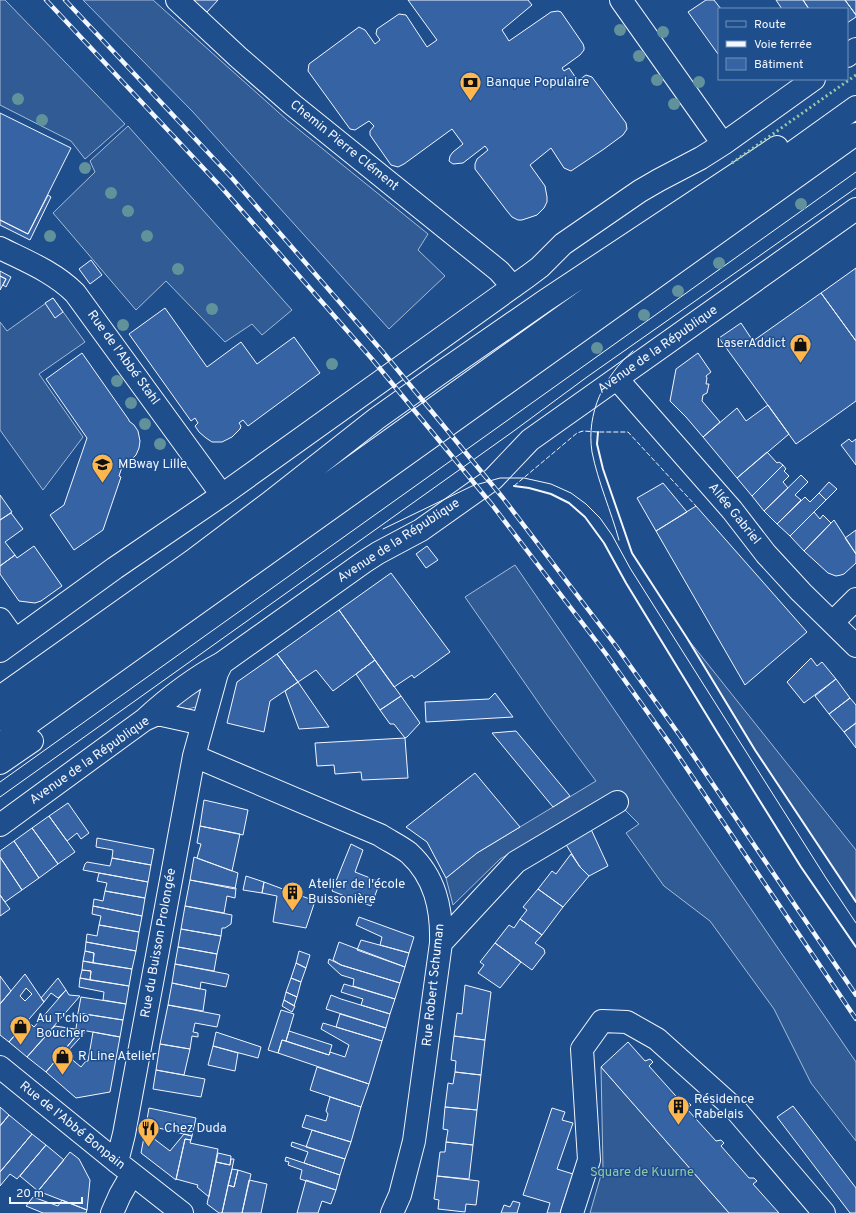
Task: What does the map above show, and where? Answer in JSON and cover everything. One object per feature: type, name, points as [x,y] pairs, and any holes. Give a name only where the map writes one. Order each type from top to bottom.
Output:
[{"type":"street","name":"Chemin Pierre Clément","points":[[177,0],[238,57],[293,105],[499,271],[514,287]]},
{"type":"street","points":[[620,0],[723,144]]},
{"type":"street","points":[[848,55],[856,49]]},
{"type":"street","points":[[0,619],[7,645],[115,568],[222,495],[514,287],[540,267],[563,244],[640,191],[723,144],[813,80]]},
{"type":"street","points":[[0,697],[192,561],[376,419],[439,374],[546,300],[762,156],[856,101]]},
{"type":"street","points":[[0,719],[856,107]]},
{"type":"street","points":[[0,744],[856,134]]},
{"type":"street","points":[[761,202],[856,150]]},
{"type":"street","name":"Avenue de la République","points":[[0,825],[144,720],[169,698],[206,672],[364,562],[421,530],[493,479],[530,440],[856,209]]},
{"type":"street","name":"Rue de l'Abbé Stahl","points":[[0,248],[48,272],[62,281],[75,293],[222,495]]},
{"type":"street","name":"Allée Gabriel","points":[[617,379],[732,510],[766,554],[801,592],[856,646]]},
{"type":"street","points":[[0,763],[152,653],[178,631],[219,588]]},
{"type":"street","points":[[833,622],[856,598]]},
{"type":"street","points":[[204,724],[217,673],[229,657]]},
{"type":"street","name":"Avenue de la République","points":[[144,720],[155,715],[162,714],[204,724]]},
{"type":"street","name":"Rue du Buisson Prolongée","points":[[112,1213],[120,1195],[124,1168],[126,1126],[194,756],[204,724]]},
{"type":"street","name":"Rue Robert Schuman","points":[[194,756],[380,835],[408,852],[417,862],[434,888],[441,916],[441,943],[414,1141],[400,1195],[392,1213]]},
{"type":"street","points":[[441,943],[516,862],[617,802]]},
{"type":"street","points":[[572,1213],[589,1160],[582,1049],[602,1021],[626,1022],[657,1040],[736,1110],[824,1213]]},
{"type":"street","name":"Rue de l'Abbé Bonpain","points":[[0,1067],[182,1213]]},
{"type":"shaded area","points":[[0,0],[5,0],[125,124],[85,159],[71,141],[0,105]]},
{"type":"shaded area","points":[[83,0],[153,0],[287,120],[428,234],[418,250],[445,276],[389,329],[193,112]]},
{"type":"shaded area","points":[[128,126],[292,310],[262,335],[252,324],[225,342],[166,281],[136,310],[53,213],[95,172],[90,161]]},
{"type":"shaded area","points":[[53,298],[85,342],[39,374],[83,437],[43,490],[0,430],[0,322],[7,331]]},
{"type":"shaded area","points":[[515,565],[856,1062],[856,1141],[811,1083],[774,1009],[710,921],[664,886],[626,833],[639,824],[611,796],[500,859],[453,905],[446,878],[477,853],[596,781],[547,715],[465,597]]},
{"type":"shaded area","points":[[687,638],[856,850],[856,902],[755,750]]},
{"type":"shaded area","points":[[207,677],[199,706],[188,709],[168,705]]},
{"type":"shaded area","name":"Square de Kuurne","points":[[601,1067],[729,1213],[590,1213],[603,1168]]},
{"type":"building","points":[[218,0],[207,12],[194,1]]},
{"type":"building","name":"Banque Populaire","points":[[408,0],[528,0],[532,5],[502,30],[509,41],[551,12],[561,12],[584,47],[584,50],[580,55],[562,68],[564,71],[569,68],[576,78],[571,81],[573,84],[586,75],[592,77],[626,123],[627,129],[623,135],[571,171],[564,168],[551,148],[530,165],[545,186],[547,202],[544,208],[537,215],[522,220],[512,217],[475,169],[477,159],[488,150],[485,146],[463,163],[453,164],[449,161],[453,152],[463,144],[452,129],[404,164],[398,167],[391,165],[370,135],[370,131],[374,126],[369,121],[355,130],[350,129],[308,71],[309,64],[359,27],[365,30],[375,44],[380,40],[376,34],[377,29],[399,14],[406,15],[427,47],[437,40]]},
{"type":"building","points":[[706,0],[714,0],[720,8],[718,8],[718,54],[688,12]]},
{"type":"building","points":[[776,0],[803,0],[808,8],[781,8]]},
{"type":"building","points":[[803,0],[845,0],[856,17],[848,22],[848,8],[808,8]]},
{"type":"building","points":[[845,0],[856,0],[856,15]]},
{"type":"building","points":[[0,113],[71,148],[28,234],[0,220]]},
{"type":"building","points":[[48,195],[51,197],[30,240],[0,225],[0,220],[28,234]]},
{"type":"building","points":[[91,260],[102,275],[90,284],[79,269]]},
{"type":"building","points":[[856,268],[856,341],[821,293]]},
{"type":"building","points":[[0,271],[11,277],[6,287],[3,285],[6,279],[0,276]]},
{"type":"building","points":[[0,276],[6,279],[0,290]]},
{"type":"building","points":[[821,293],[856,341],[856,401],[796,444],[719,338],[741,323],[753,341]]},
{"type":"building","points":[[53,298],[63,312],[55,318],[45,303]]},
{"type":"building","points":[[165,308],[207,367],[241,342],[257,364],[294,337],[320,373],[248,426],[243,420],[239,423],[241,426],[240,429],[232,437],[222,442],[212,442],[199,432],[195,426],[198,423],[195,418],[191,421],[129,334]]},
{"type":"building","points":[[82,353],[129,421],[138,431],[140,441],[136,455],[129,462],[123,464],[119,476],[121,477],[103,530],[74,550],[50,515],[64,505],[87,438],[46,379]]},
{"type":"building","points":[[698,353],[711,372],[706,376],[706,384],[709,384],[707,393],[703,395],[702,401],[720,422],[703,437],[670,401],[676,369]]},
{"type":"building","points":[[768,405],[789,434],[737,478],[703,437],[737,408],[746,421]]},
{"type":"building","points":[[849,439],[852,442],[856,439],[856,465],[841,445]]},
{"type":"building","points":[[767,452],[777,463],[779,462],[783,465],[752,496],[737,478]]},
{"type":"building","points":[[783,465],[786,469],[784,471],[789,476],[783,482],[788,488],[764,511],[752,496]]},
{"type":"building","points":[[801,475],[808,482],[795,495],[801,500],[777,524],[764,511]]},
{"type":"building","points":[[829,482],[837,489],[826,500],[819,493]]},
{"type":"building","points":[[663,483],[687,512],[656,531],[637,498]]},
{"type":"building","points":[[819,493],[826,500],[790,536],[777,524],[805,497],[810,502]]},
{"type":"building","points":[[0,495],[12,512],[0,520]]},
{"type":"building","points":[[696,506],[807,632],[745,685],[656,531]]},
{"type":"building","points":[[814,512],[820,519],[823,515],[831,523],[804,551],[790,536]]},
{"type":"building","points":[[11,513],[23,529],[5,542],[15,555],[0,566],[0,520]]},
{"type":"building","points":[[834,520],[856,554],[856,563],[844,574],[836,576],[828,573],[804,551]]},
{"type":"building","points":[[856,530],[856,554],[845,538]]},
{"type":"building","points":[[34,546],[62,586],[41,601],[35,603],[19,601],[0,574],[0,566],[15,555],[17,558]]},
{"type":"building","points":[[427,546],[438,560],[426,568],[416,554]]},
{"type":"building","points":[[391,573],[450,652],[414,678],[412,675],[394,687],[339,610]]},
{"type":"building","points":[[339,610],[375,660],[333,691],[316,670],[298,682],[277,654]]},
{"type":"building","points":[[277,654],[298,682],[270,701],[264,732],[227,723],[237,682]]},
{"type":"building","points":[[811,658],[817,666],[822,662],[836,679],[804,703],[787,682]]},
{"type":"building","points":[[375,660],[401,696],[380,710],[356,674]]},
{"type":"building","points":[[836,679],[850,698],[829,714],[815,696]]},
{"type":"building","points":[[298,682],[329,727],[299,729],[285,691]]},
{"type":"building","points":[[495,693],[513,717],[426,722],[425,702],[489,699]]},
{"type":"building","points":[[401,696],[420,723],[405,738],[394,724],[390,724],[380,710]]},
{"type":"building","points":[[850,698],[856,705],[856,723],[844,732],[829,714]]},
{"type":"building","points":[[856,723],[856,748],[844,732]]},
{"type":"building","points":[[516,731],[570,796],[553,807],[492,733]]},
{"type":"building","points":[[405,738],[408,778],[362,780],[361,772],[335,774],[334,765],[317,766],[315,743]]},
{"type":"building","points":[[475,773],[520,827],[477,853],[446,878],[427,842],[406,827]]},
{"type":"building","points":[[204,800],[248,810],[243,835],[200,826]]},
{"type":"building","points":[[68,803],[89,833],[81,839],[77,833],[67,841],[49,816]]},
{"type":"building","points":[[49,816],[75,852],[58,864],[32,828]]},
{"type":"building","points":[[200,826],[240,834],[232,871],[197,858],[201,844],[197,843]]},
{"type":"building","points":[[590,827],[608,866],[589,876],[580,867],[565,843]]},
{"type":"building","points":[[32,828],[58,864],[39,878],[14,841]]},
{"type":"building","points":[[97,838],[154,849],[151,865],[112,858],[113,850],[96,847]]},
{"type":"building","points":[[14,841],[39,878],[22,890],[0,857],[0,851]]},
{"type":"building","points":[[351,844],[363,850],[355,872],[380,882],[371,906],[332,891]]},
{"type":"building","points":[[571,854],[580,867],[589,876],[563,907],[538,889],[552,871],[556,874]]},
{"type":"building","points":[[0,857],[22,890],[5,902],[0,895]]},
{"type":"building","points":[[194,857],[238,873],[235,889],[190,880]]},
{"type":"building","points":[[112,858],[151,865],[148,882],[83,870],[87,862],[110,866]]},
{"type":"building","points":[[99,873],[148,882],[145,898],[105,891],[107,883],[97,881]]},
{"type":"building","points":[[246,876],[264,882],[262,893],[243,890]]},
{"type":"building","points":[[190,880],[236,888],[235,898],[227,896],[224,913],[185,906]]},
{"type":"building","name":"Atelier de l'école Buissonière","points":[[264,882],[315,901],[306,928],[273,922],[277,896],[262,893]]},
{"type":"building","points":[[538,889],[563,907],[542,935],[520,919],[527,910],[523,907]]},
{"type":"building","points":[[105,891],[145,898],[142,916],[93,906],[94,899],[103,901]]},
{"type":"building","points":[[0,895],[10,909],[0,916]]},
{"type":"building","points":[[93,906],[142,916],[139,932],[99,925],[101,916],[92,914]]},
{"type":"building","points":[[185,906],[232,915],[231,924],[225,928],[222,928],[221,936],[181,929]]},
{"type":"building","points":[[359,917],[414,937],[409,953],[380,945],[382,937],[356,925]]},
{"type":"building","points":[[520,919],[542,935],[535,943],[544,949],[545,953],[532,970],[495,943],[509,925],[514,928]]},
{"type":"building","points":[[99,925],[139,932],[136,951],[86,942],[87,934],[97,936]]},
{"type":"building","points":[[181,929],[221,936],[217,954],[178,947]]},
{"type":"building","points":[[361,940],[409,953],[405,967],[357,950]]},
{"type":"building","points":[[86,942],[136,951],[132,969],[93,963],[94,953],[85,951]]},
{"type":"building","points":[[339,942],[405,967],[400,983],[341,965],[333,960]]},
{"type":"building","points":[[495,943],[521,962],[500,988],[478,973],[484,965],[480,962]]},
{"type":"building","points":[[178,947],[217,954],[214,971],[175,964]]},
{"type":"building","points":[[85,951],[94,953],[93,963],[83,961]]},
{"type":"building","points":[[299,951],[310,955],[306,968],[296,963]]},
{"type":"building","points":[[329,959],[341,965],[400,983],[395,999],[353,986],[354,979],[341,975],[328,963]]},
{"type":"building","points":[[83,961],[132,969],[129,986],[90,980],[91,971],[82,970]]},
{"type":"building","points":[[296,963],[306,968],[301,982],[291,978]]},
{"type":"building","points":[[175,964],[227,974],[229,975],[226,987],[201,982],[200,989],[172,983]]},
{"type":"building","points":[[82,970],[91,971],[90,980],[80,978]]},
{"type":"building","points":[[25,974],[44,1002],[9,1042],[0,1035],[0,1004]],"holes":[[[26,988],[32,994],[25,1001],[20,996]]]},
{"type":"building","points":[[0,976],[11,991],[0,1004]]},
{"type":"building","points":[[58,978],[66,990],[58,998],[51,993],[44,1002],[41,998]]},
{"type":"building","points":[[80,978],[129,986],[126,1004],[103,1000],[104,992],[79,987]]},
{"type":"building","points":[[291,978],[301,982],[297,997],[286,992]]},
{"type":"building","points":[[172,983],[206,990],[203,1011],[168,1005]]},
{"type":"building","points":[[344,984],[395,999],[390,1014],[361,1005],[363,999],[341,992]]},
{"type":"building","points":[[465,985],[491,992],[485,1040],[454,1036],[457,1013],[462,1014]]},
{"type":"building","points":[[66,990],[69,995],[80,996],[27,1057],[9,1042],[24,1024],[28,1028],[31,1024],[34,1027]]},
{"type":"building","points":[[286,992],[297,997],[294,1006],[284,1000]]},
{"type":"building","points":[[331,995],[390,1014],[386,1028],[326,1009]]},
{"type":"building","points":[[81,997],[126,1004],[123,1020],[78,1013]]},
{"type":"building","points":[[284,1000],[295,1006],[292,1012],[282,1006]]},
{"type":"building","points":[[168,1005],[220,1015],[217,1027],[195,1023],[193,1032],[198,1033],[198,1037],[192,1036],[190,1049],[160,1044]]},
{"type":"building","points":[[281,1010],[294,1014],[286,1041],[282,1040],[278,1053],[268,1050]]},
{"type":"building","points":[[78,1013],[123,1020],[120,1037],[76,1029]]},
{"type":"building","points":[[340,1014],[386,1028],[382,1041],[336,1027]]},
{"type":"building","points":[[323,1023],[382,1041],[369,1084],[278,1053],[282,1040],[329,1055],[330,1052],[345,1057],[349,1045],[321,1029]]},
{"type":"building","points":[[55,1026],[81,1030],[46,1072],[27,1057]]},
{"type":"building","points":[[81,1030],[86,1031],[69,1050],[66,1048]]},
{"type":"building","points":[[289,1031],[332,1045],[329,1055],[286,1041]]},
{"type":"building","points":[[93,1032],[120,1037],[110,1092],[76,1098],[46,1072],[63,1052],[81,1067],[86,1061],[88,1061]]},
{"type":"building","points":[[216,1032],[261,1047],[258,1058],[213,1046]]},
{"type":"building","points":[[454,1036],[485,1040],[481,1075],[455,1072],[456,1061],[451,1060]]},
{"type":"building","name":"Résidence Rabelais","points":[[628,1042],[645,1061],[650,1059],[653,1062],[649,1066],[683,1104],[688,1102],[691,1105],[687,1109],[716,1141],[721,1140],[724,1143],[721,1146],[749,1178],[754,1178],[757,1181],[753,1184],[779,1213],[729,1213],[601,1067]]},
{"type":"building","points":[[160,1044],[190,1049],[184,1075],[156,1070]]},
{"type":"building","points":[[213,1046],[238,1053],[235,1071],[208,1065]]},
{"type":"building","points":[[317,1067],[369,1084],[361,1107],[310,1090]]},
{"type":"building","points":[[156,1070],[205,1079],[201,1097],[153,1089]]},
{"type":"building","points":[[455,1072],[481,1075],[477,1110],[445,1107],[448,1083],[453,1084]]},
{"type":"building","points":[[330,1097],[361,1107],[351,1142],[302,1127],[306,1115],[326,1121],[328,1114],[326,1111]]},
{"type":"building","points":[[793,1106],[856,1188],[856,1213],[850,1213],[777,1117]]},
{"type":"building","points":[[0,1107],[9,1115],[0,1126]]},
{"type":"building","points":[[445,1107],[477,1110],[473,1145],[446,1142],[448,1130],[443,1129]]},
{"type":"building","points":[[149,1108],[196,1118],[192,1136],[146,1125]]},
{"type":"building","points":[[552,1108],[565,1112],[562,1120],[573,1123],[557,1169],[573,1174],[560,1213],[547,1213],[550,1203],[523,1195]]},
{"type":"building","points":[[9,1115],[32,1134],[0,1172],[0,1126]]},
{"type":"building","points":[[312,1130],[351,1142],[345,1159],[306,1147]]},
{"type":"building","points":[[145,1132],[170,1151],[184,1134],[192,1136],[191,1140],[185,1139],[176,1180],[141,1153]]},
{"type":"building","points":[[32,1134],[46,1145],[17,1179],[10,1174],[0,1186],[0,1172]]},
{"type":"building","points":[[185,1139],[191,1140],[190,1143],[218,1149],[209,1197],[197,1187],[198,1185],[176,1179]]},
{"type":"building","points":[[292,1142],[345,1159],[340,1175],[304,1163],[308,1152],[291,1146]]},
{"type":"building","points":[[446,1142],[473,1145],[469,1179],[437,1176],[440,1152],[445,1152]]},
{"type":"building","points":[[46,1145],[64,1160],[38,1191],[20,1176]]},
{"type":"building","points":[[70,1152],[79,1159],[90,1180],[87,1210],[38,1191]]},
{"type":"building","points":[[218,1153],[231,1156],[230,1165],[216,1162]]},
{"type":"building","points":[[286,1157],[340,1175],[336,1190],[300,1179],[302,1170],[288,1165],[289,1162],[285,1161]]},
{"type":"building","points":[[231,1159],[234,1159],[232,1169],[222,1213],[219,1213],[207,1204],[216,1162],[230,1165]]},
{"type":"building","points":[[232,1169],[238,1170],[234,1187],[228,1185]]},
{"type":"building","points":[[238,1170],[251,1174],[242,1213],[222,1213],[228,1185],[234,1187]]},
{"type":"building","points":[[437,1176],[479,1181],[476,1205],[466,1204],[465,1212],[438,1209],[439,1200],[434,1199]]},
{"type":"building","points":[[249,1180],[267,1184],[261,1213],[242,1213]]},
{"type":"building","points":[[306,1180],[336,1190],[331,1204],[322,1201],[318,1213],[297,1213]]},
{"type":"building","points":[[33,1197],[58,1206],[62,1200],[87,1210],[86,1213],[43,1213],[26,1206]]},
{"type":"building","points":[[513,1201],[520,1203],[517,1213],[501,1213],[504,1205],[510,1207]]},
{"type":"tram line","points":[[0,782],[856,172]]},
{"type":"tram line","points":[[0,797],[511,433],[587,377],[856,188]]},
{"type":"tram line","points":[[619,540],[592,452],[592,423],[599,396],[614,372],[633,351]]},
{"type":"tram line","points":[[383,529],[472,486],[500,478],[524,478],[551,484],[571,493],[586,504],[600,518],[612,535],[630,568],[856,923]]},
{"type":"railway","points":[[46,0],[222,188],[372,359],[493,506],[606,654],[673,748],[856,1019]]},
{"type":"railway","points":[[65,0],[232,178],[382,351],[503,498],[616,646],[683,740],[856,995]]},
{"type":"hedge","points":[[732,163],[856,75]]},
{"type":"fence","points":[[514,486],[577,433],[583,431],[628,432],[696,506]]},
{"type":"wall","points":[[598,432],[597,444],[603,469],[632,553],[687,638],[755,750],[856,902]]},
{"type":"wall","points":[[514,486],[529,488],[551,494],[569,503],[585,517],[604,543],[626,583],[801,867],[856,947]]},
{"type":"place","name":"Banque Populaire","points":[[471,102]]},
{"type":"place","name":"LaserAddict","points":[[801,364]]},
{"type":"place","name":"MBway Lille","points":[[102,484]]},
{"type":"place","name":"Atelier de l'école Buissonière","points":[[293,912]]},
{"type":"place","name":"Au T'chio Boucher","points":[[20,1046]]},
{"type":"place","name":"R Line Atelier","points":[[63,1076]]},
{"type":"place","name":"Résidence Rabelais","points":[[678,1126]]},
{"type":"place","name":"Chez Duda","points":[[148,1148]]}]
